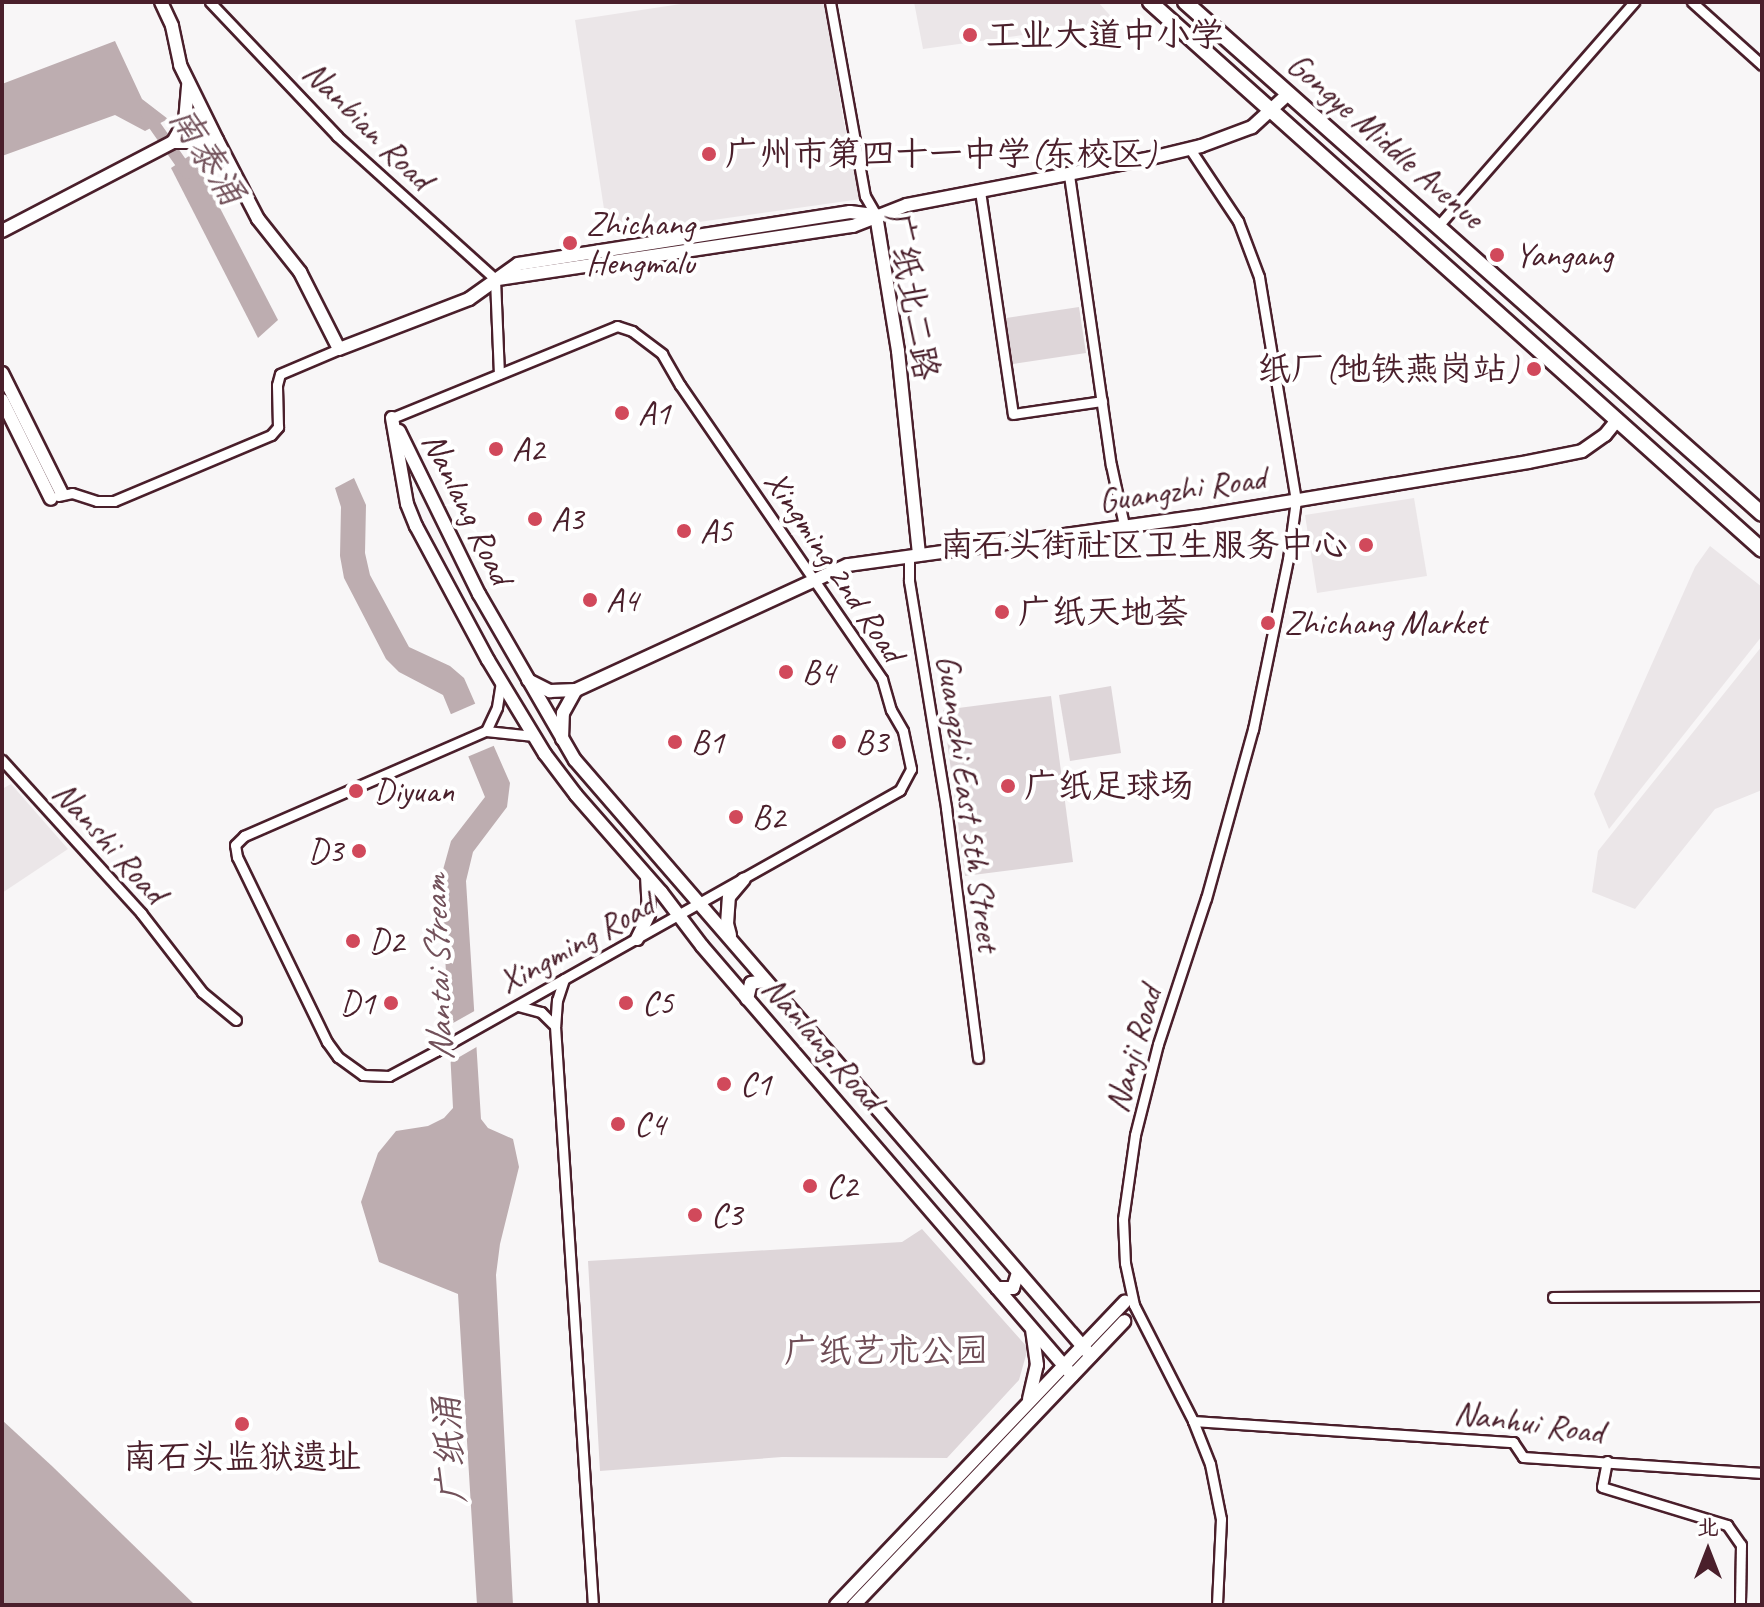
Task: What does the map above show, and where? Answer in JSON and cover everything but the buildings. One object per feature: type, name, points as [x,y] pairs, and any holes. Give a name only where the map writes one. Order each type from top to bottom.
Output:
[{"type":"main road","points":[[1150,2],[1762,550]]},
{"type":"main road","name":"Gongye Middle Avenue","points":[[1185,2],[1762,514]]},
{"type":"street","points":[[161,2],[188,80],[258,219],[300,272],[339,349]]},
{"type":"street","name":"Nanbian Road","points":[[210,2],[337,136],[495,279]]},
{"type":"street","name":"广纸北二路","points":[[830,2],[865,196],[876,215],[898,351],[914,555]]},
{"type":"street","points":[[1438,226],[1634,2]]},
{"type":"street","points":[[1692,2],[1762,65]]},
{"type":"street","points":[[173,142],[188,111],[188,80]]},
{"type":"street","points":[[56,496],[114,501],[271,435],[278,427],[277,385],[280,374],[469,299],[518,264],[850,212],[876,215],[1190,149],[1252,127],[1288,94]]},
{"type":"street","points":[[2,231],[173,142],[207,142],[226,156]]},
{"type":"street","name":"Nanji Road","points":[[1190,149],[1238,221],[1259,277],[1296,500],[1288,559],[1253,729],[1206,898],[1158,1044],[1135,1135],[1125,1195],[1123,1242],[1134,1305],[1193,1421],[1210,1464],[1221,1519],[1217,1605]]},
{"type":"street","points":[[1069,175],[1102,401],[1124,525]]},
{"type":"street","points":[[980,191],[1013,414],[1102,401]]},
{"type":"street","points":[[392,418],[499,374],[495,279]]},
{"type":"street","name":"Xingming 2nd Road","points":[[499,374],[617,326],[632,331],[662,354],[882,679],[891,710],[906,738],[910,775],[900,790],[699,904]]},
{"type":"street","points":[[2,373],[56,496]]},
{"type":"street","points":[[2,400],[56,496]]},
{"type":"street","name":"Nanlang Road","points":[[392,418],[479,594],[563,743],[629,825],[1091,1356]]},
{"type":"street","name":"Nanlang Road","points":[[392,418],[411,514],[501,683],[534,736],[576,795],[646,874],[747,999],[1072,1375]]},
{"type":"street","name":"Guangzhi Road","points":[[576,690],[848,565],[1296,500],[1582,451],[1599,441],[1617,420]]},
{"type":"street","name":"Guangzhi East 5th Street","points":[[914,555],[909,581],[946,808],[978,1058]]},
{"type":"street","points":[[525,678],[550,691],[576,690]]},
{"type":"street","points":[[501,683],[491,728],[534,736]]},
{"type":"street","points":[[563,743],[563,713],[576,690]]},
{"type":"street","name":"Xingming Road","points":[[491,728],[244,836],[235,845],[237,857],[338,1057],[363,1075],[383,1077],[436,1051],[699,904]]},
{"type":"street","name":"Nanshi Road","points":[[2,760],[141,913],[202,992],[236,1020]]},
{"type":"street","points":[[614,838],[626,836],[629,825]]},
{"type":"street","points":[[637,939],[649,914],[646,874]]},
{"type":"street","points":[[733,942],[727,924],[727,906],[732,890],[744,879]]},
{"type":"street","points":[[565,979],[557,1000],[555,1026],[593,1605]]},
{"type":"street","points":[[747,999],[751,983],[766,981]]},
{"type":"street","points":[[513,1008],[541,1012],[555,1026]]},
{"type":"street","points":[[997,1288],[1013,1288],[1018,1273]]},
{"type":"street","points":[[1553,1297],[1762,1296]]},
{"type":"street","points":[[836,1605],[1125,1301]]},
{"type":"street","points":[[854,1605],[1124,1321]]},
{"type":"street","points":[[1025,1406],[1037,1365],[1029,1325]]},
{"type":"street","name":"Nanhui Road","points":[[1193,1421],[1513,1442],[1523,1457],[1762,1473]]},
{"type":"street","points":[[1607,1461],[1602,1487],[1727,1525],[1741,1545],[1740,1605]]},
{"type":"shaded area","name":"广州市第四十一中学(东校区)","points":[[694,2],[825,2],[843,118],[861,199],[608,235],[575,20]]},
{"type":"shaded area","name":"工业大道中小学","points":[[914,2],[1098,2],[1116,22],[923,49]]},
{"type":"shaded area","points":[[115,41],[142,99],[168,119],[145,131],[115,115],[2,156],[2,84]]},
{"type":"shaded area","points":[[192,154],[278,320],[258,338],[171,168]]},
{"type":"shaded area","points":[[354,478],[366,505],[365,553],[370,575],[409,647],[450,666],[464,678],[510,783],[507,807],[473,852],[466,881],[481,1119],[488,1128],[513,1139],[519,1167],[500,1244],[496,1275],[513,1605],[477,1605],[458,1294],[379,1262],[361,1202],[378,1153],[396,1131],[428,1126],[444,1118],[453,1108],[441,877],[451,841],[485,797],[443,695],[399,672],[386,659],[344,578],[340,556],[341,507],[335,488]]},
{"type":"shaded area","name":"南石头街社区卫生服务中心","points":[[1414,498],[1427,576],[1317,593],[1305,515]]},
{"type":"shaded area","points":[[1710,546],[1762,587],[1762,636],[1609,829],[1594,794],[1695,567]]},
{"type":"shaded area","points":[[1762,646],[1762,790],[1715,809],[1635,909],[1592,892],[1598,851]]},
{"type":"shaded area","points":[[11,784],[68,849],[2,893],[2,789]]},
{"type":"shaded area","points":[[2,1420],[53,1467],[195,1605],[2,1605]]},
{"type":"green space","points":[[1079,307],[1086,353],[1013,364],[1006,318]]},
{"type":"green space","points":[[1111,686],[1121,753],[1070,761],[1059,695]]},
{"type":"green space","name":"广纸足球场","points":[[1051,696],[1073,862],[965,876],[943,710]]},
{"type":"green space","name":"广纸艺术公园","points":[[922,1229],[1028,1348],[1019,1380],[947,1458],[782,1457],[600,1471],[588,1261],[902,1242]]},
{"type":"pier","points":[[479,702],[498,744],[467,757],[449,715]]},
{"type":"pier","points":[[478,1009],[480,1045],[449,1063],[446,1027]]},
{"type":"waterway","name":"南泰涌","points":[[146,113],[188,173]]},
{"type":"place","name":"工业大道中小学","points":[[970,35]]},
{"type":"place","name":"广州市第四十一中学(东校区)","points":[[709,154]]},
{"type":"place","name":"Zhichang Hengmalu","points":[[570,243]]},
{"type":"place","name":"Yangang","points":[[1497,255]]},
{"type":"place","name":"纸厂(地铁燕岗站)","points":[[1534,369]]},
{"type":"place","name":"A1","points":[[622,413]]},
{"type":"place","name":"A2","points":[[496,449]]},
{"type":"place","name":"A3","points":[[535,519]]},
{"type":"place","name":"A5","points":[[684,531]]},
{"type":"place","name":"南石头街社区卫生服务中心","points":[[1366,545]]},
{"type":"place","name":"A4","points":[[590,600]]},
{"type":"place","name":"广纸天地荟","points":[[1002,612]]},
{"type":"place","name":"Zhichang Market","points":[[1268,623]]},
{"type":"place","name":"B4","points":[[786,672]]},
{"type":"place","name":"B1","points":[[675,742]]},
{"type":"place","name":"B3","points":[[839,742]]},
{"type":"place","name":"广纸足球场","points":[[1008,786]]},
{"type":"place","name":"Diyuan","points":[[356,791]]},
{"type":"place","name":"B2","points":[[736,817]]},
{"type":"place","name":"D3","points":[[359,851]]},
{"type":"place","name":"D2","points":[[353,941]]},
{"type":"place","name":"D1","points":[[391,1003]]},
{"type":"place","name":"C5","points":[[626,1003]]},
{"type":"place","name":"C1","points":[[724,1084]]},
{"type":"place","name":"C4","points":[[618,1124]]},
{"type":"place","name":"C2","points":[[810,1186]]},
{"type":"place","name":"C3","points":[[695,1215]]},
{"type":"place","name":"南石头监狱遗址","points":[[242,1424]]},
{"type":"water label","name":"Nantai Stream","points":[[438,968]]},
{"type":"water label","name":"广纸涌","points":[[450,1450]]}]
